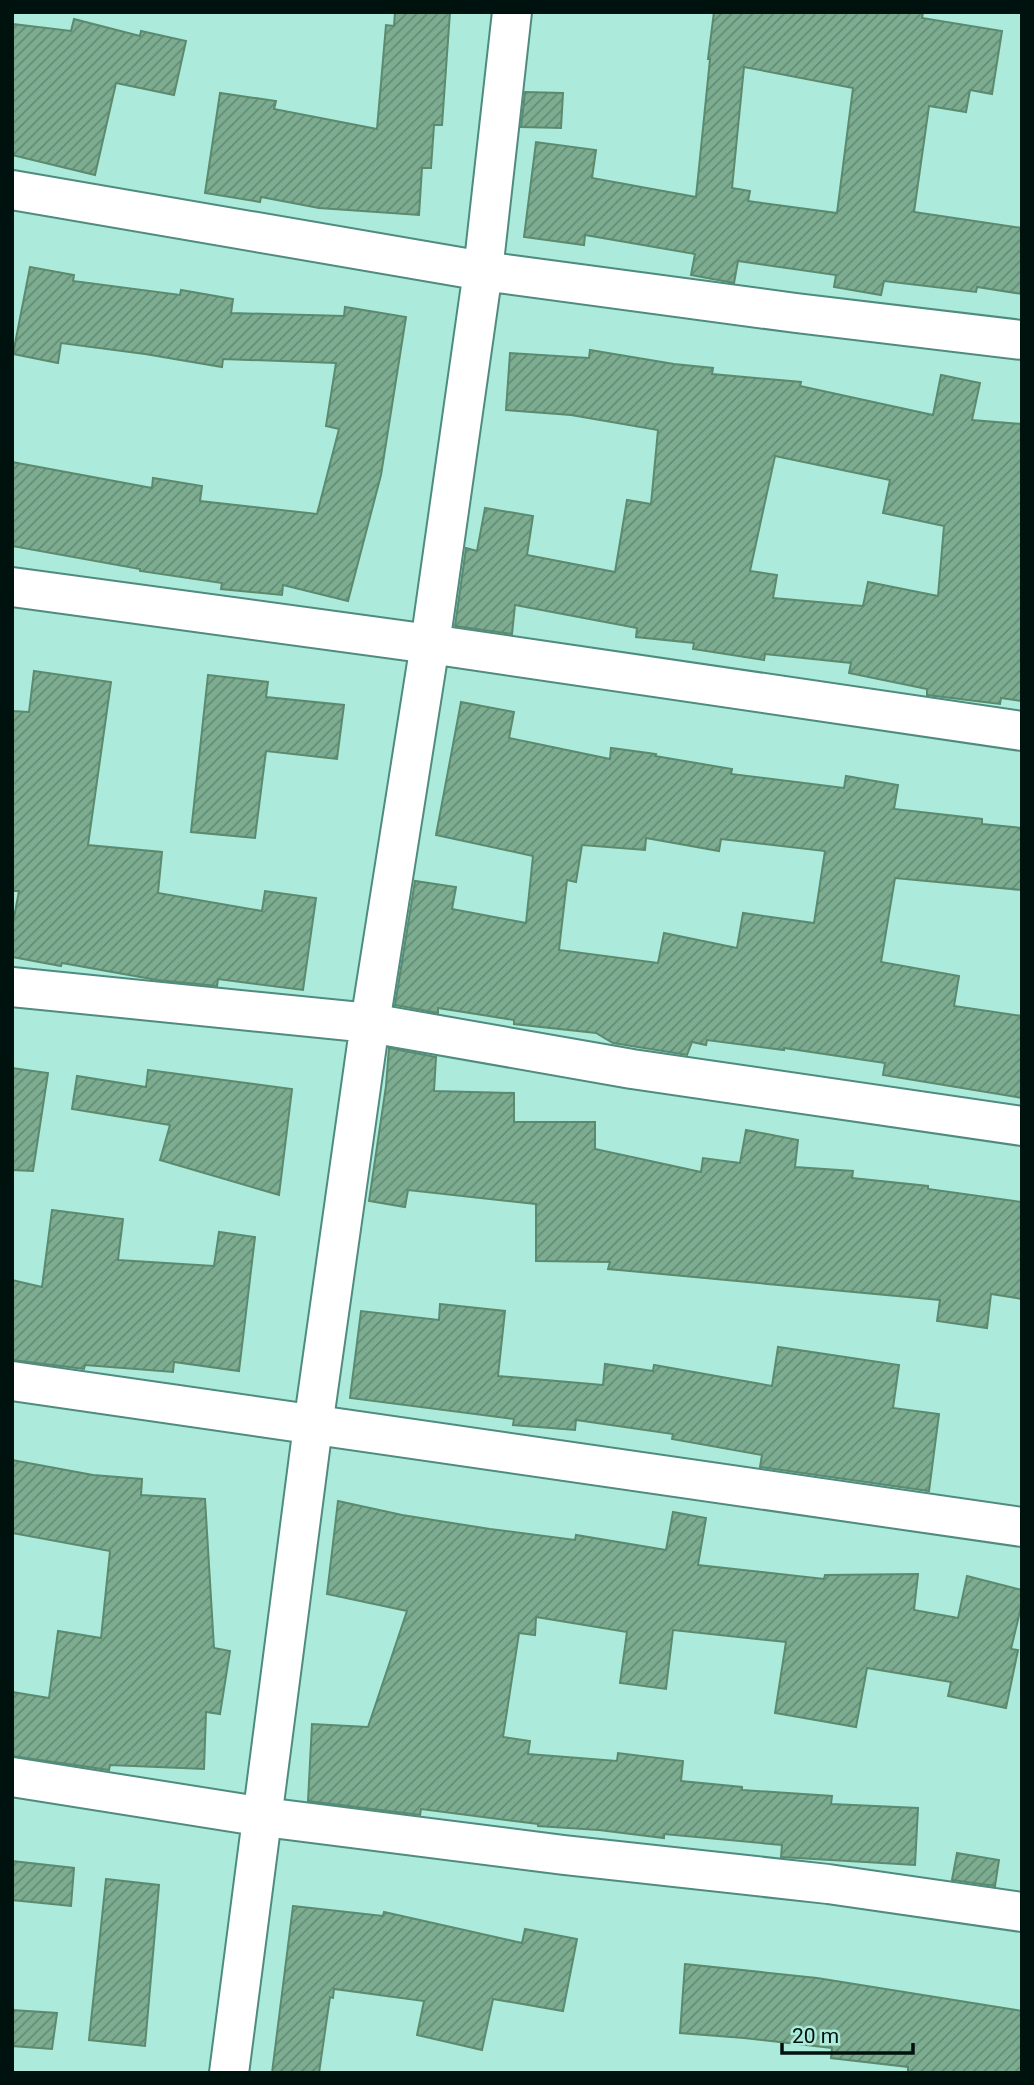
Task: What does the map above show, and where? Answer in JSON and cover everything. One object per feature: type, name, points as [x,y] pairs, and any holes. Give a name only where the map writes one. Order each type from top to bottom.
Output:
[{"type":"street","points":[[229,2073],[313,1426],[370,1023],[430,643],[484,271],[512,12]]},
{"type":"street","points":[[12,190],[484,271],[1022,340]]},
{"type":"street","points":[[12,587],[430,643],[1022,731]]},
{"type":"street","points":[[12,987],[370,1023],[632,1069],[1022,1126]]},
{"type":"street","points":[[12,1381],[1022,1527]]},
{"type":"street","points":[[12,1777],[264,1817],[564,1855],[828,1884],[1022,1912]]},
{"type":"building","points":[[395,12],[450,12],[442,125],[434,125],[431,168],[422,168],[419,215],[319,208],[261,197],[260,202],[205,193],[220,93],[276,101],[274,109],[377,129],[386,25],[394,26]]},
{"type":"building","points":[[714,12],[923,12],[922,18],[1002,31],[992,94],[970,90],[966,112],[929,106],[914,212],[1022,228],[1022,294],[977,287],[976,292],[884,281],[881,295],[834,287],[836,275],[738,261],[734,283],[691,275],[695,254],[585,235],[584,245],[524,237],[536,142],[596,150],[592,178],[696,197]],"holes":[[[744,67],[853,88],[837,213],[748,201],[750,191],[732,188]]]},
{"type":"building","points":[[74,19],[140,36],[141,31],[186,41],[174,95],[116,83],[95,175],[12,155],[12,24],[71,31]]},
{"type":"building","points":[[525,92],[563,93],[561,128],[521,127]]},
{"type":"building","points":[[30,267],[74,275],[73,281],[180,295],[181,290],[233,299],[231,313],[344,316],[345,307],[406,317],[381,475],[348,601],[283,585],[282,595],[221,589],[222,583],[140,571],[12,546],[12,462],[152,488],[153,478],[202,486],[200,501],[317,514],[339,429],[326,426],[336,363],[223,359],[222,367],[61,343],[58,363],[13,354]]},
{"type":"building","points":[[590,350],[713,368],[712,374],[801,382],[800,386],[933,415],[941,375],[980,383],[972,420],[1022,424],[1022,701],[1001,698],[1000,704],[927,695],[927,689],[849,673],[851,663],[765,654],[764,660],[693,649],[694,643],[636,637],[637,628],[515,605],[512,634],[455,626],[466,548],[477,551],[485,508],[533,516],[527,555],[615,572],[627,500],[651,504],[658,430],[571,415],[506,410],[510,353],[589,358]],"holes":[[[775,456],[890,480],[883,513],[944,526],[938,596],[868,582],[863,606],[773,598],[777,575],[750,571]]]},
{"type":"building","points":[[34,671],[111,682],[88,845],[162,852],[158,893],[262,911],[265,891],[316,898],[303,990],[218,979],[217,986],[157,980],[12,957],[12,928],[19,891],[12,891],[12,711],[29,712]]},
{"type":"building","points":[[208,675],[268,682],[266,697],[344,705],[337,759],[266,751],[255,838],[191,832]]},
{"type":"building","points":[[461,702],[514,712],[509,738],[610,759],[611,748],[656,754],[655,756],[732,769],[731,774],[844,788],[846,776],[898,785],[894,809],[982,819],[982,824],[1022,828],[1022,890],[895,878],[881,962],[959,976],[954,1006],[1022,1016],[1022,1098],[883,1075],[885,1063],[784,1048],[707,1040],[706,1045],[692,1042],[687,1055],[613,1043],[596,1033],[514,1024],[514,1020],[438,1008],[438,1013],[395,1005],[415,881],[456,887],[452,909],[526,923],[533,856],[436,835]],"holes":[[[646,838],[719,851],[721,839],[825,851],[814,923],[743,913],[737,948],[664,933],[658,963],[559,950],[567,880],[576,882],[582,845],[645,850]]]},
{"type":"building","points":[[389,1048],[436,1057],[434,1091],[514,1093],[514,1122],[595,1122],[595,1149],[701,1172],[703,1158],[740,1163],[746,1130],[798,1140],[795,1167],[853,1171],[852,1178],[928,1186],[928,1189],[1022,1202],[1022,1299],[991,1294],[987,1328],[937,1321],[940,1300],[608,1269],[610,1262],[536,1261],[536,1204],[408,1190],[405,1207],[369,1201]]},
{"type":"building","points":[[12,1068],[48,1073],[33,1171],[12,1170]]},
{"type":"building","points":[[148,1070],[292,1089],[279,1195],[160,1160],[170,1125],[72,1109],[77,1076],[146,1087]]},
{"type":"building","points":[[52,1210],[123,1219],[118,1260],[214,1266],[219,1232],[255,1237],[239,1371],[174,1362],[173,1372],[85,1365],[84,1369],[12,1360],[12,1280],[42,1287]]},
{"type":"building","points":[[440,1304],[505,1311],[498,1376],[603,1385],[605,1364],[653,1371],[654,1365],[772,1386],[778,1347],[899,1365],[893,1408],[939,1414],[929,1491],[760,1467],[762,1455],[672,1439],[673,1434],[576,1420],[575,1430],[513,1425],[514,1419],[350,1398],[361,1311],[439,1320]]},
{"type":"building","points":[[12,1460],[93,1475],[142,1479],[141,1495],[205,1499],[214,1648],[230,1651],[220,1714],[206,1712],[204,1769],[110,1765],[109,1770],[12,1756],[12,1692],[49,1698],[58,1631],[101,1638],[110,1551],[12,1533]]},
{"type":"building","points":[[338,1501],[402,1515],[490,1529],[575,1540],[576,1535],[666,1550],[673,1512],[706,1518],[698,1565],[824,1579],[825,1575],[918,1574],[914,1610],[958,1618],[967,1576],[1022,1590],[1022,1603],[1011,1649],[1018,1650],[1006,1708],[948,1696],[951,1682],[867,1668],[856,1727],[775,1713],[786,1642],[673,1630],[666,1689],[620,1683],[627,1632],[536,1617],[535,1635],[519,1633],[503,1737],[530,1741],[528,1754],[617,1761],[618,1753],[683,1761],[681,1781],[742,1787],[742,1790],[832,1796],[831,1804],[918,1808],[915,1865],[781,1857],[782,1845],[664,1834],[664,1838],[538,1826],[421,1809],[420,1815],[308,1801],[312,1724],[368,1727],[407,1611],[327,1594]]},
{"type":"building","points":[[957,1853],[999,1860],[995,1886],[952,1880]]},
{"type":"building","points":[[12,1861],[74,1868],[71,1906],[12,1900]]},
{"type":"building","points":[[106,1879],[159,1885],[145,2046],[89,2040]]},
{"type":"building","points":[[293,1906],[383,1916],[384,1912],[522,1943],[525,1929],[577,1939],[563,2011],[493,1999],[482,2050],[417,2035],[424,2001],[334,1989],[333,1998],[330,1997],[319,2073],[272,2073]]},
{"type":"building","points":[[685,1964],[817,1978],[1022,2011],[1022,2073],[908,2073],[908,2067],[831,2058],[832,2048],[680,2033]]},
{"type":"building","points":[[12,2010],[57,2013],[52,2049],[12,2046]]}]
